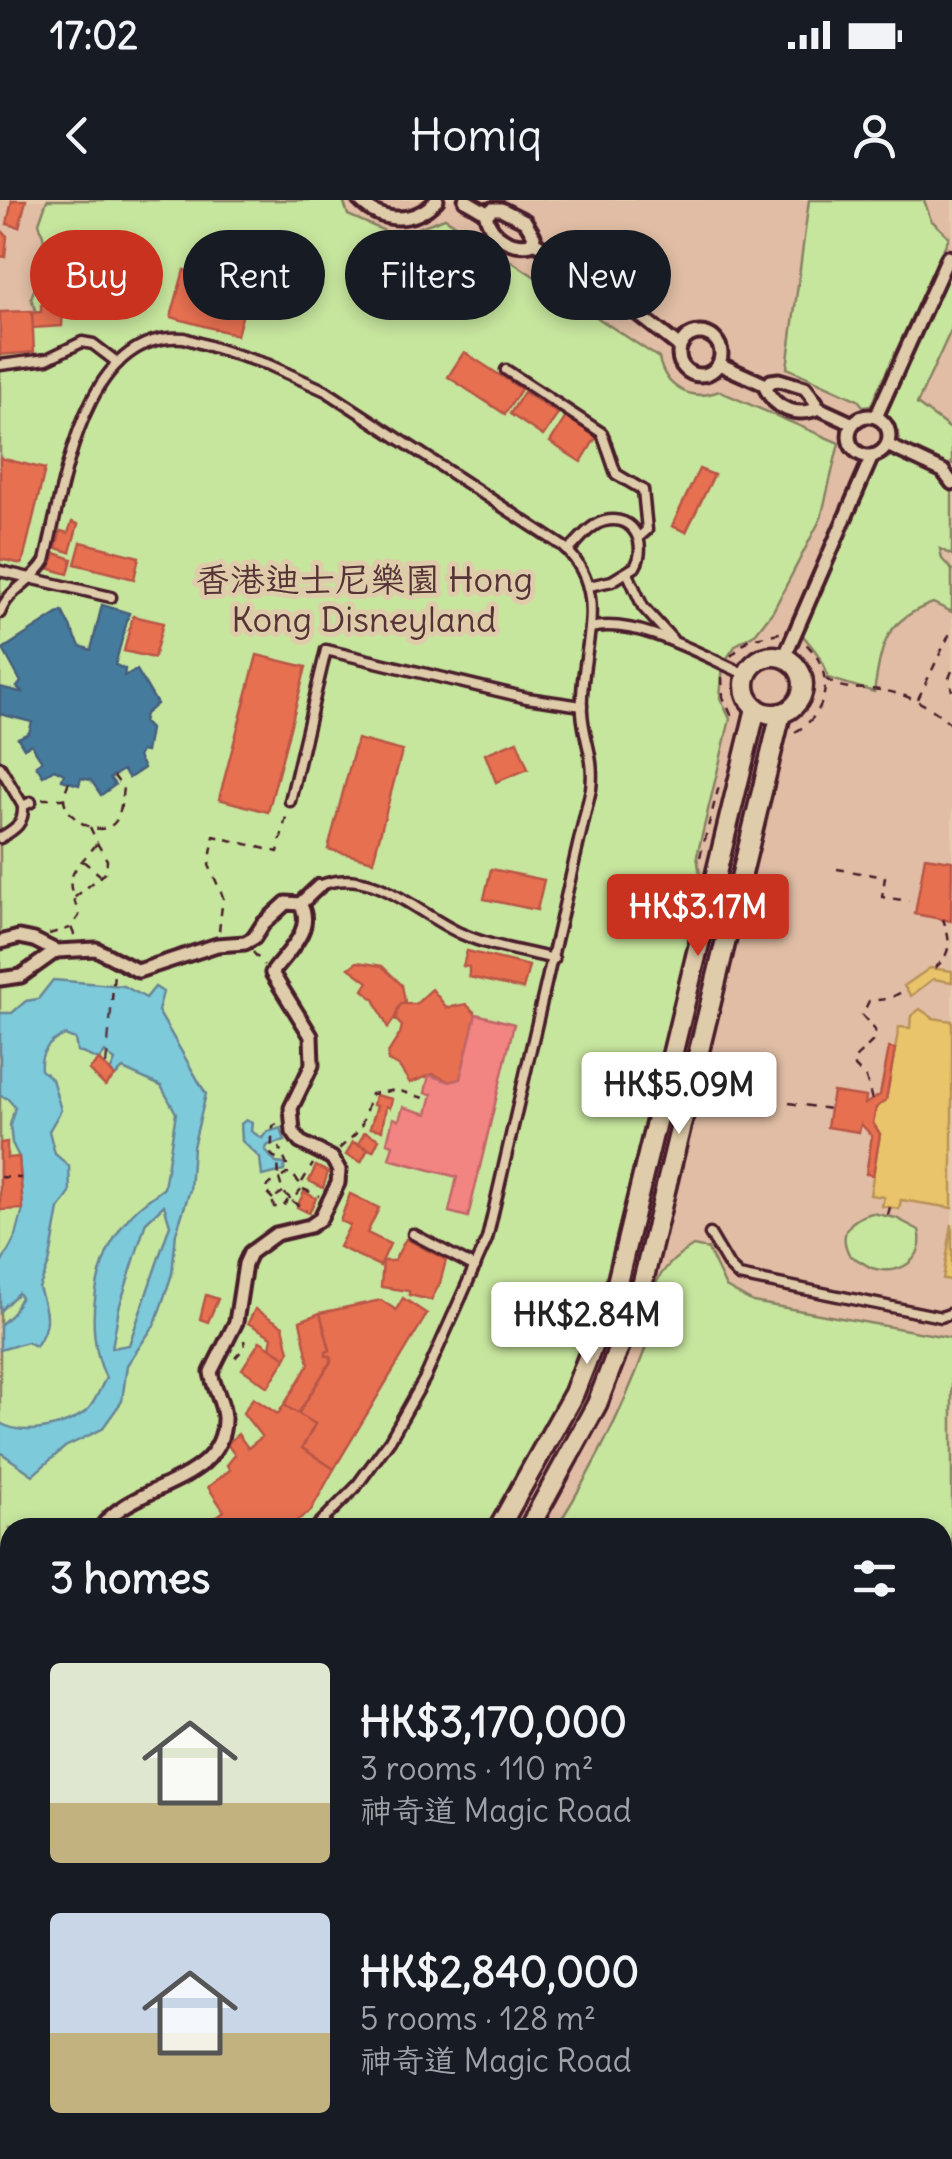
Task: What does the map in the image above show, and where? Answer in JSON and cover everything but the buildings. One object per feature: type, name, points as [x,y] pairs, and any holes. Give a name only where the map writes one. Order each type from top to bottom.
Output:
[{"type":"street","points":[[359,200],[381,216],[402,218],[423,212],[437,200]]},
{"type":"street","points":[[464,200],[487,213],[500,209],[518,215],[531,233]]},
{"type":"street","points":[[487,213],[490,227],[503,240],[520,245],[531,242]]},
{"type":"street","points":[[876,417],[950,254]]},
{"type":"street","points":[[645,320],[680,347],[682,366],[692,374],[704,376],[719,364],[720,346],[706,333],[693,334],[680,347]]},
{"type":"street","points":[[719,364],[766,386],[771,399],[786,409],[803,413],[816,408],[853,424]]},
{"type":"street","points":[[766,386],[780,380],[797,384],[811,394],[816,408]]},
{"type":"street","points":[[872,456],[854,450],[850,445],[848,434],[864,416],[876,417],[889,432],[887,445],[878,454],[865,456],[872,456]]},
{"type":"street","points":[[887,445],[948,470],[952,483]]},
{"type":"street","points":[[784,658],[872,456]]},
{"type":"street","points":[[784,658],[797,669],[802,685],[796,703],[781,713],[765,713],[756,708],[746,693],[747,676],[762,659],[784,658]]},
{"type":"street","points":[[506,1518],[574,1394],[617,1282],[756,708]]},
{"type":"street","points":[[535,1518],[597,1404],[641,1290],[781,713]]},
{"type":"street","points":[[0,942],[19,937],[56,951],[96,949],[138,971],[217,945],[245,943],[286,903],[300,904],[320,886]]},
{"type":"street","points":[[109,1518],[114,1511],[196,1468],[218,1440],[224,1414],[211,1372],[236,1322],[250,1253],[276,1234],[310,1226],[321,1217],[338,1182],[339,1170],[328,1156],[300,1142],[290,1122],[291,1108],[312,1065],[311,1036],[272,973],[305,929],[307,919],[300,904]]},
{"type":"street","points":[[0,979],[22,976],[56,951]]},
{"type":"lane","points":[[0,613],[6,598],[46,561],[84,413],[118,363],[141,344],[169,336],[269,365],[353,406],[568,551],[589,586],[590,628],[582,706],[593,758],[592,790],[487,1239],[425,1378],[390,1440],[355,1488],[325,1518]]},
{"type":"lane","points":[[0,364],[47,359],[82,342],[94,344],[118,363]]},
{"type":"lane","points":[[506,370],[602,433],[616,474],[643,490],[646,530],[639,537],[639,560],[628,574],[589,586]]},
{"type":"lane","points":[[568,551],[592,527],[606,520],[622,521],[639,537]]},
{"type":"lane","points":[[0,571],[111,597]]},
{"type":"lane","points":[[628,574],[643,607],[675,642]]},
{"type":"lane","points":[[590,628],[618,626],[675,642],[747,676]]},
{"type":"lane","points":[[290,801],[326,650],[527,698],[582,706]]},
{"type":"lane","points":[[0,767],[27,804],[18,827],[0,838]]},
{"type":"lane","points":[[320,886],[338,878],[377,886],[466,936],[554,959]]},
{"type":"lane","points":[[413,1234],[475,1267]]},
{"type":"lane","points":[[710,1234],[739,1276],[941,1317],[952,1312]]},
{"type":"path","points":[[917,700],[952,628]]},
{"type":"path","points":[[952,671],[952,691]]},
{"type":"path","points":[[825,678],[842,688],[881,690],[917,700],[952,725]]},
{"type":"path","points":[[952,768],[948,777],[952,789]]},
{"type":"path","points":[[69,782],[64,799],[69,814],[90,827],[103,829],[114,825],[120,813],[123,788],[114,776]]},
{"type":"path","points":[[27,804],[50,797],[64,799]]},
{"type":"path","points":[[217,945],[223,897],[208,865],[214,836],[278,852],[290,801]]},
{"type":"path","points":[[74,898],[102,877],[108,865],[90,827]]},
{"type":"path","points":[[41,943],[50,933],[71,927],[79,916],[70,890],[74,869],[97,844]]},
{"type":"path","points":[[82,860],[102,877]]},
{"type":"path","points":[[837,869],[885,877],[882,897],[909,902]]},
{"type":"path","points":[[935,968],[950,953],[952,943],[943,919]]},
{"type":"path","points":[[71,927],[76,949]]},
{"type":"path","points":[[245,943],[272,973]]},
{"type":"path","points":[[112,1000],[114,958]]},
{"type":"path","points":[[872,1100],[866,1078],[855,1067],[855,1058],[875,1039],[875,1030],[862,1016],[863,1008],[870,1001],[888,999],[906,990]]},
{"type":"path","points":[[300,1182],[314,1164],[319,1167],[360,1130],[371,1094],[396,1090],[431,1100]]},
{"type":"path","points":[[788,1102],[830,1110]]},
{"type":"path","points":[[272,1129],[271,1154],[278,1161],[282,1192],[321,1217]]},
{"type":"path","points":[[278,1147],[302,1189],[330,1202]]},
{"type":"path","points":[[290,1172],[271,1181],[264,1190],[273,1199],[271,1202],[279,1209],[302,1189]]},
{"type":"path","points":[[0,1177],[21,1178]]},
{"type":"path","points":[[273,1199],[282,1192]]},
{"type":"path","points":[[888,1215],[890,1207]]},
{"type":"path","points":[[239,1356],[245,1343],[241,1338]]},
{"type":"path","points":[[242,1350],[250,1356]]},
{"type":"shaded area","name":"香港迪士尼樂園 Hong Kong Disneyland","points":[[0,200],[952,200],[952,1518],[0,1518]]},
{"type":"green space","name":"香港迪士尼樂園 Hong Kong Disneyland","points":[[47,200],[343,200],[348,215],[382,230],[345,230],[345,320],[511,320],[511,261],[531,274],[531,320],[601,320],[659,358],[667,377],[681,390],[699,395],[719,391],[839,443],[821,518],[773,611],[756,633],[736,645],[723,664],[720,698],[730,719],[697,856],[702,888],[606,1279],[564,1389],[492,1518],[0,1518],[0,355],[30,316],[30,320],[163,320],[163,230],[41,230],[39,223]]},
{"type":"green space","points":[[809,200],[924,200],[931,220],[949,237],[871,405],[863,406],[858,400],[787,368]]},
{"type":"green space","name":"香港迪士尼樂園 Hong Kong Disneyland","points":[[445,218],[463,230],[412,230]]},
{"type":"green space","points":[[952,266],[952,328],[917,404],[952,430],[952,464],[945,464],[899,444],[899,434],[886,413]]},
{"type":"green space","points":[[893,455],[940,475],[952,488],[952,555],[940,549],[942,559],[952,570],[952,612],[933,603],[895,626],[883,647],[874,692],[828,678],[822,661],[792,619],[861,465],[872,467]]},
{"type":"green space","points":[[872,1213],[896,1218],[919,1230],[919,1249],[909,1263],[882,1270],[850,1256],[845,1240],[848,1228]]},
{"type":"green space","points":[[693,1246],[708,1249],[726,1287],[753,1302],[952,1338],[952,1518],[562,1518],[624,1401],[655,1321],[645,1318],[651,1295],[673,1260]]},
{"type":"water","points":[[53,980],[124,986],[146,998],[155,987],[163,992],[158,1011],[206,1094],[193,1147],[190,1190],[176,1233],[172,1274],[155,1324],[127,1365],[122,1401],[102,1429],[65,1447],[33,1475],[0,1452],[0,1423],[32,1430],[55,1426],[85,1412],[94,1401],[106,1378],[95,1337],[96,1292],[101,1270],[120,1230],[136,1210],[164,1188],[176,1113],[161,1086],[123,1069],[115,1076],[110,1072],[115,1061],[105,1052],[99,1060],[77,1051],[75,1039],[65,1035],[46,1048],[41,1070],[52,1079],[61,1110],[49,1131],[55,1154],[69,1166],[70,1193],[59,1209],[49,1264],[39,1288],[46,1318],[41,1338],[36,1346],[27,1342],[0,1350],[0,1325],[21,1297],[18,1293],[0,1311],[0,1266],[16,1236],[23,1209],[19,1157],[10,1125],[15,1107],[0,1096],[0,1013],[12,1013],[26,1001],[38,999]],"holes":[[[164,1205],[170,1225],[129,1345],[112,1348],[119,1308],[146,1222]]]},
{"type":"water","points":[[246,1120],[252,1123],[251,1131],[262,1138],[281,1128],[285,1141],[268,1145],[265,1150],[276,1163],[285,1164],[284,1171],[262,1176],[260,1158],[242,1141],[241,1124]]},
{"type":"ferry route","points":[[106,1065],[112,1000]]}]
